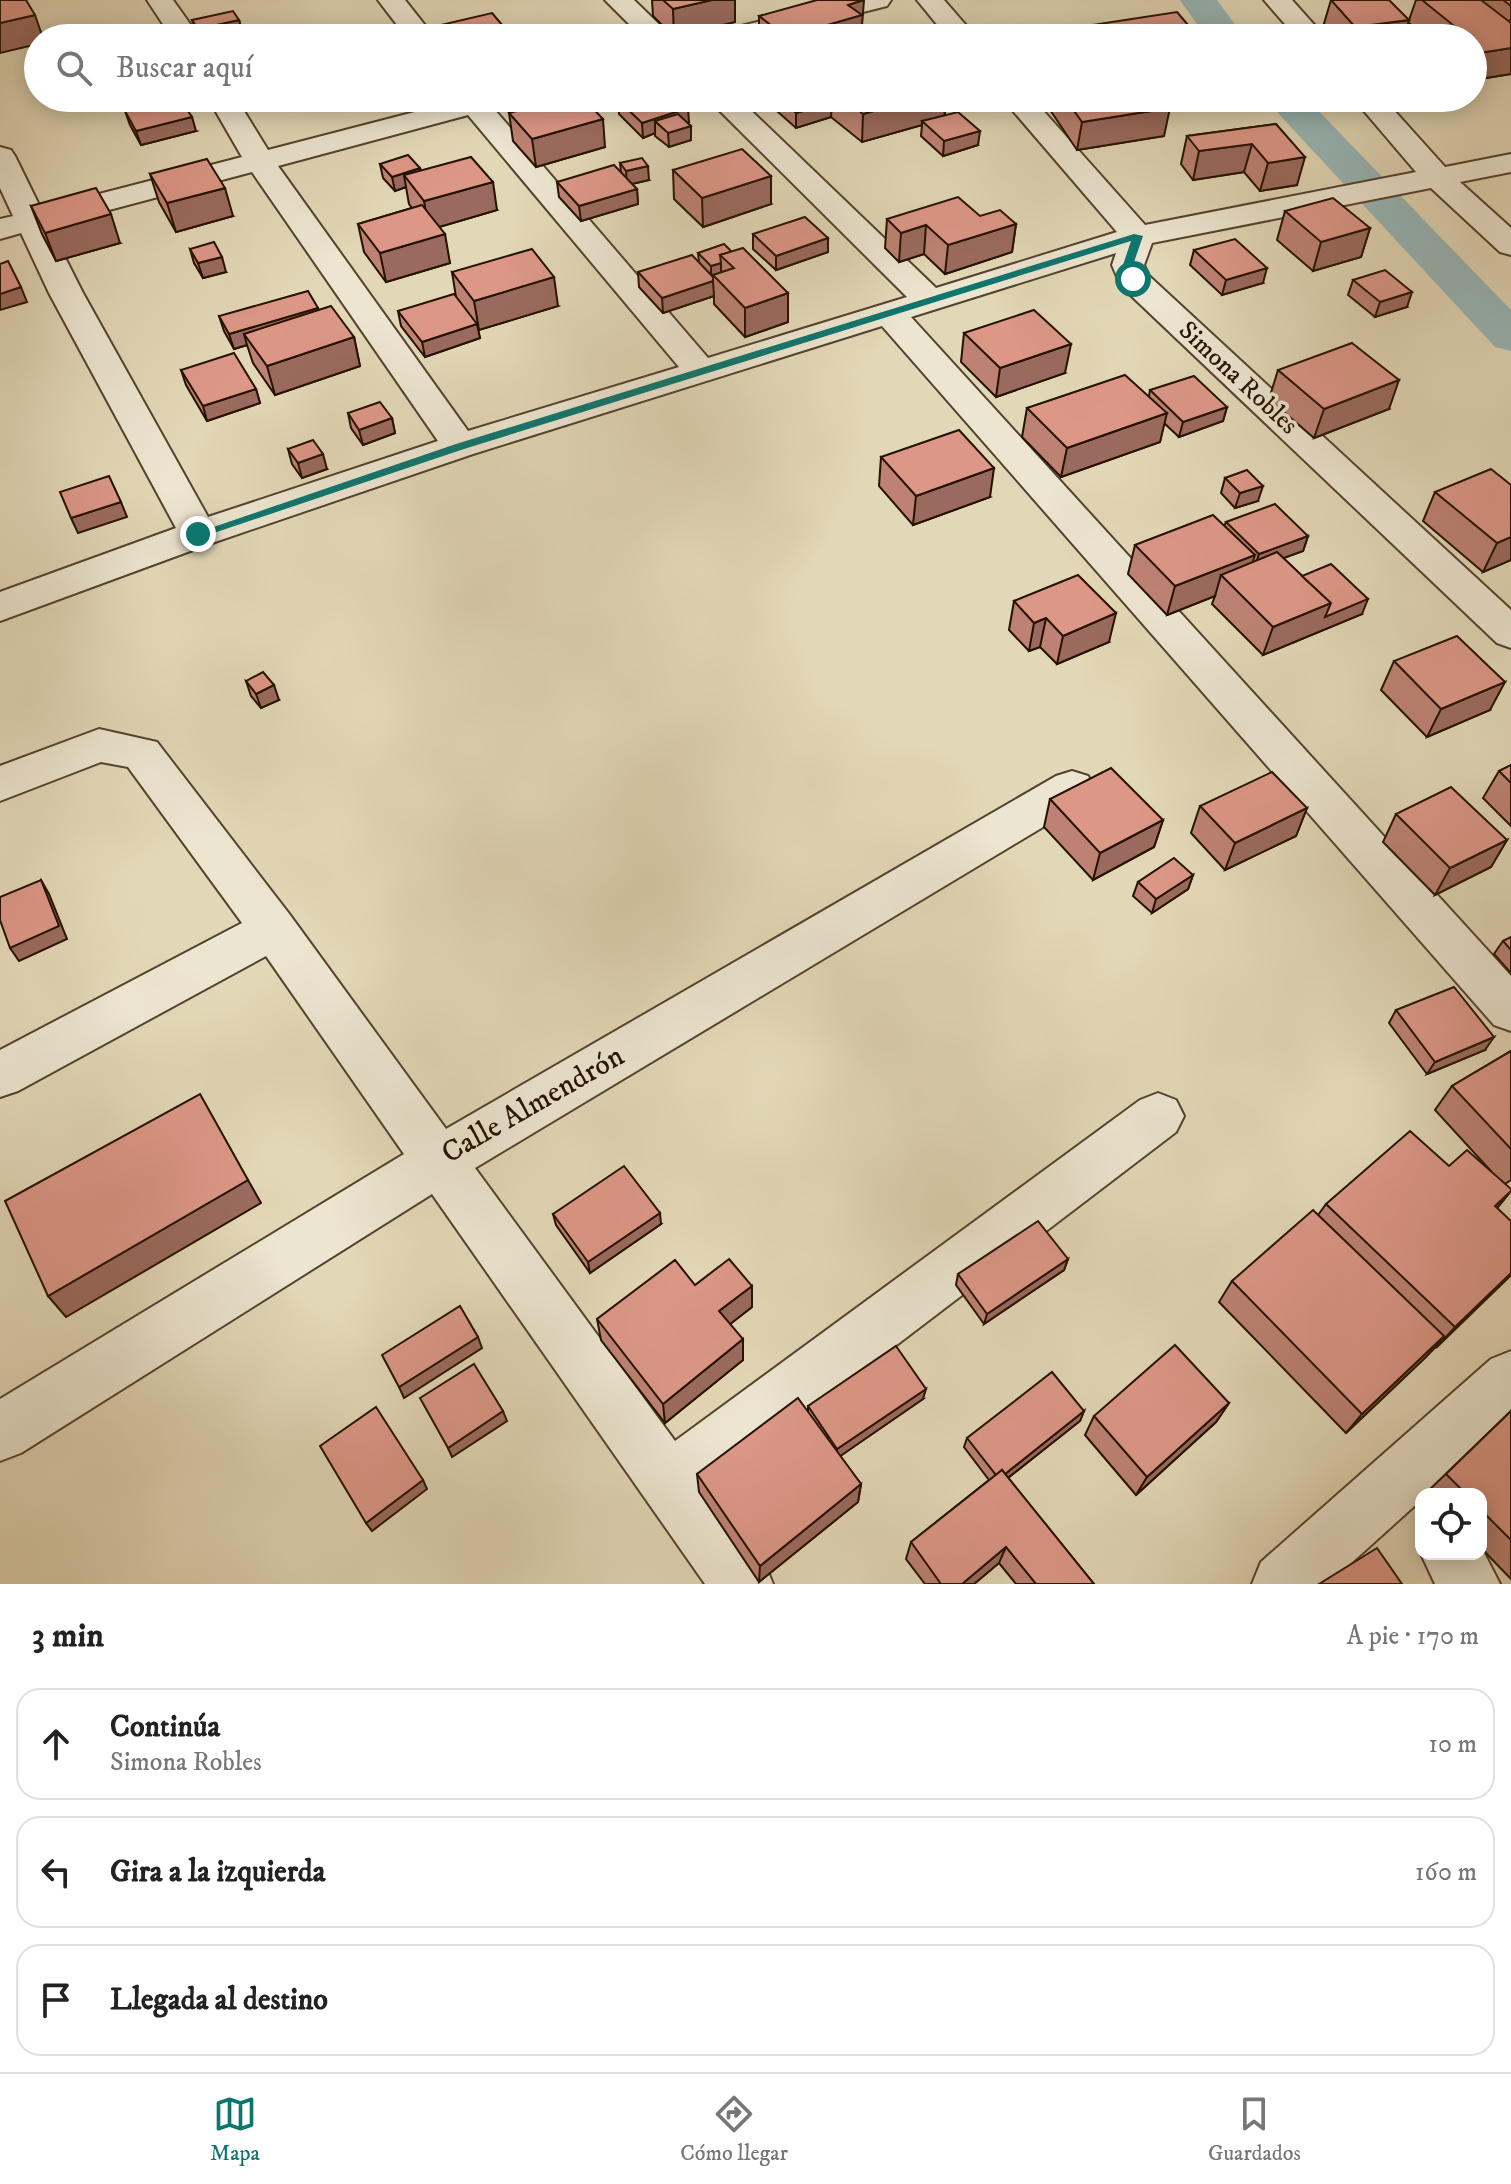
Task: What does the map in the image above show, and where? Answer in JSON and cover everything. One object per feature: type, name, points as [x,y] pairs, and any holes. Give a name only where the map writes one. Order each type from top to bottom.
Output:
[{"type":"street","points":[[160,0],[176,24]]},
{"type":"street","points":[[391,0],[410,24]]},
{"type":"street","points":[[618,0],[644,24]]},
{"type":"street","points":[[775,24],[847,3],[878,0]]},
{"type":"street","points":[[930,0],[951,24]]},
{"type":"street","points":[[1277,0],[1299,24]]},
{"type":"street","points":[[230,112],[260,162],[460,446]]},
{"type":"street","points":[[15,225],[438,112]]},
{"type":"street","points":[[491,112],[702,372]]},
{"type":"street","points":[[735,112],[931,301]]},
{"type":"street","points":[[1028,112],[1138,236]]},
{"type":"street","points":[[1379,112],[1437,177],[1511,245]]},
{"type":"street","points":[[0,156],[15,225],[66,293],[198,534]]},
{"type":"street","points":[[0,607],[198,534],[460,446],[1138,236],[1511,163]]},
{"type":"street","name":"Simona Robles","points":[[1138,236],[1128,265],[1133,279],[1511,633]]},
{"type":"street","points":[[890,315],[1511,1010]]},
{"type":"street","points":[[0,784],[99,745],[142,754],[273,929],[742,1584]]},
{"type":"street","name":"Calle Almendrón","points":[[0,1432],[439,1161],[1072,788]]},
{"type":"street","points":[[0,1075],[273,929]]},
{"type":"street","points":[[669,1482],[1158,1116]]},
{"type":"street","points":[[1283,1584],[1412,1490],[1511,1379]]},
{"type":"street","points":[[1455,1560],[1469,1584]]},
{"type":"building","points":[[0,0],[26,0],[35,15],[0,23]]},
{"type":"building","points":[[663,0],[712,0],[673,9]]},
{"type":"building","points":[[817,0],[863,0],[848,5],[862,15],[831,24],[769,24],[759,16]]},
{"type":"building","points":[[1331,0],[1389,0],[1409,20],[1378,24],[1352,24]]},
{"type":"building","points":[[1422,0],[1481,0],[1511,23],[1511,48],[1487,52],[1487,24],[1452,24]]},
{"type":"building","points":[[233,11],[239,20],[195,24],[192,20]]},
{"type":"building","points":[[1177,12],[1187,24],[1099,24]]},
{"type":"building","points":[[492,13],[501,24],[445,24]]},
{"type":"building","points":[[126,112],[189,112],[192,117],[136,131]]},
{"type":"building","points":[[596,112],[603,119],[532,139],[509,113]]},
{"type":"building","points":[[631,112],[676,112],[642,123]]},
{"type":"building","points":[[958,112],[980,131],[944,141],[922,121]]},
{"type":"building","points":[[1075,112],[1145,112],[1082,122]]},
{"type":"building","points":[[678,114],[691,126],[668,133],[655,121]]},
{"type":"building","points":[[1276,124],[1305,157],[1268,163],[1252,144],[1199,151],[1187,136]]},
{"type":"building","points":[[742,149],[771,176],[702,198],[673,170]]},
{"type":"building","points":[[408,155],[420,168],[392,177],[380,164]]},
{"type":"building","points":[[471,157],[493,182],[424,201],[404,175]]},
{"type":"building","points":[[642,158],[648,166],[626,171],[620,163]]},
{"type":"building","points":[[207,159],[225,188],[167,203],[150,174]]},
{"type":"building","points":[[614,165],[637,189],[579,206],[557,182]]},
{"type":"building","points":[[96,188],[111,214],[45,233],[31,206]]},
{"type":"building","points":[[958,197],[980,216],[1000,210],[1016,224],[948,245],[926,225],[901,233],[887,219]]},
{"type":"building","points":[[1333,198],[1370,228],[1321,242],[1285,211]]},
{"type":"building","points":[[422,205],[445,234],[380,253],[358,224]]},
{"type":"building","points":[[805,217],[828,238],[776,256],[753,234]]},
{"type":"building","points":[[1235,239],[1267,268],[1226,280],[1194,250]]},
{"type":"building","points":[[214,242],[222,257],[198,263],[190,249]]},
{"type":"building","points":[[724,244],[732,252],[720,255],[721,263],[711,266],[698,253]]},
{"type":"building","points":[[743,248],[788,293],[745,308],[713,275],[734,268],[720,255]]},
{"type":"building","points":[[532,249],[554,277],[474,301],[452,272]]},
{"type":"building","points":[[692,255],[713,277],[713,281],[662,298],[638,272]]},
{"type":"building","points":[[8,261],[21,287],[0,294],[0,264]]},
{"type":"building","points":[[1385,270],[1412,292],[1380,302],[1353,280]]},
{"type":"building","points":[[308,291],[318,308],[229,334],[219,316]]},
{"type":"building","points":[[454,294],[477,324],[422,342],[398,311]]},
{"type":"building","points":[[331,306],[354,337],[267,366],[244,334]]},
{"type":"building","points":[[1034,310],[1071,344],[1000,368],[964,333]]},
{"type":"building","points":[[1352,343],[1399,380],[1324,409],[1278,370]]},
{"type":"building","points":[[234,353],[256,389],[203,406],[181,370]]},
{"type":"building","points":[[1125,375],[1167,413],[1067,448],[1027,408]]},
{"type":"building","points":[[1194,376],[1227,407],[1183,422],[1150,390]]},
{"type":"building","points":[[380,402],[392,418],[359,430],[348,413]]},
{"type":"building","points":[[959,430],[994,468],[916,496],[881,457]]},
{"type":"building","points":[[313,440],[323,454],[298,463],[288,449]]},
{"type":"building","points":[[1491,469],[1511,485],[1511,537],[1497,543],[1435,492]]},
{"type":"building","points":[[1247,470],[1263,486],[1240,493],[1225,478]]},
{"type":"building","points":[[109,476],[121,502],[71,518],[60,492]]},
{"type":"building","points":[[1275,504],[1308,536],[1259,554],[1226,522]]},
{"type":"building","points":[[1213,515],[1255,555],[1175,586],[1135,545]]},
{"type":"building","points":[[1277,552],[1331,603],[1273,627],[1221,575]]},
{"type":"building","points":[[1331,564],[1368,599],[1325,617],[1331,603],[1302,576]]},
{"type":"building","points":[[1078,575],[1116,613],[1063,636],[1046,618],[1034,623],[1014,601]]},
{"type":"building","points":[[1457,636],[1505,682],[1441,709],[1394,661]]},
{"type":"building","points":[[263,672],[274,685],[256,694],[246,681]]},
{"type":"building","points":[[1511,765],[1511,783],[1499,771]]},
{"type":"building","points":[[1111,768],[1163,820],[1100,853],[1050,799]]},
{"type":"building","points":[[1272,772],[1307,808],[1235,843],[1200,806]]},
{"type":"building","points":[[1451,787],[1507,840],[1450,868],[1396,814]]},
{"type":"building","points":[[1174,858],[1193,875],[1156,899],[1138,882]]},
{"type":"building","points":[[41,880],[59,926],[10,948],[0,920],[0,897]]},
{"type":"building","points":[[1511,937],[1511,950],[1503,941]]},
{"type":"building","points":[[1454,987],[1494,1037],[1435,1062],[1396,1010]]},
{"type":"building","points":[[1511,1051],[1511,1149],[1452,1086]]},
{"type":"building","points":[[200,1094],[248,1180],[48,1296],[5,1201]]},
{"type":"building","points":[[1410,1131],[1449,1166],[1467,1150],[1511,1189],[1495,1206],[1511,1221],[1511,1273],[1455,1327],[1326,1204]]},
{"type":"building","points":[[624,1166],[660,1213],[588,1262],[553,1214]]},
{"type":"building","points":[[1313,1210],[1444,1336],[1362,1414],[1232,1281]]},
{"type":"building","points":[[1038,1221],[1068,1259],[987,1314],[958,1274]]},
{"type":"building","points":[[729,1259],[752,1286],[719,1311],[743,1339],[663,1404],[597,1319],[675,1260],[695,1285]]},
{"type":"building","points":[[460,1306],[478,1337],[399,1387],[382,1355]]},
{"type":"building","points":[[1175,1345],[1229,1403],[1147,1477],[1094,1416]]},
{"type":"building","points":[[896,1346],[926,1389],[837,1449],[808,1406]]},
{"type":"building","points":[[474,1364],[503,1411],[448,1448],[420,1398]]},
{"type":"building","points":[[1052,1372],[1084,1411],[1005,1474],[1002,1470],[996,1475],[967,1438]]},
{"type":"building","points":[[798,1398],[861,1484],[760,1566],[697,1474]]},
{"type":"building","points":[[376,1407],[423,1480],[366,1523],[320,1446]]},
{"type":"building","points":[[1511,1411],[1511,1540],[1487,1516],[1487,1488],[1460,1488],[1446,1474]]},
{"type":"building","points":[[1002,1470],[1094,1584],[1036,1584],[1006,1547],[962,1584],[941,1584],[911,1542]]},
{"type":"building","points":[[1377,1548],[1402,1584],[1319,1584]]},
{"type":"waterway","points":[[1198,0],[1216,24]]},
{"type":"waterway","points":[[1297,112],[1511,337]]},
{"type":"route","points":[[198,534],[460,446],[1138,236],[1128,265],[1133,279]]}]
